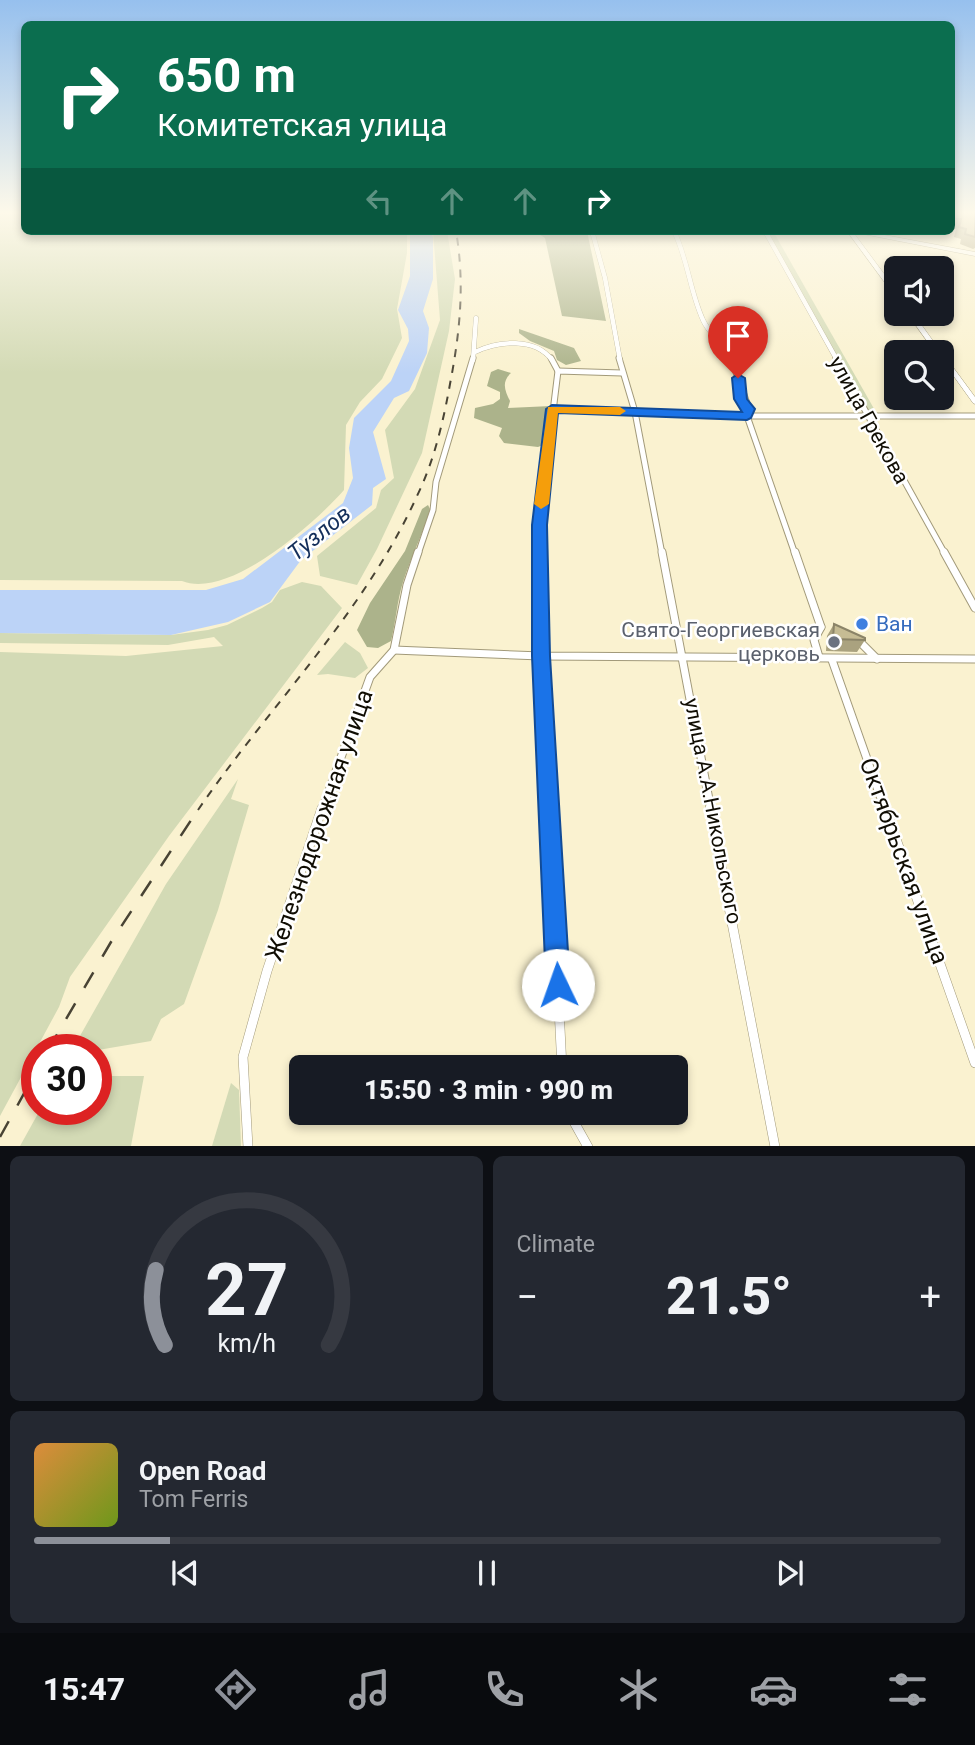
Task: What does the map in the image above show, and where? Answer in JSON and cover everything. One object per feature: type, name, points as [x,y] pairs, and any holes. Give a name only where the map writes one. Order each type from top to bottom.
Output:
[{"type":"street","name":"улица А.А.Никольского","points":[[602,265],[621,373],[635,412],[684,658],[775,1146]]},
{"type":"street","points":[[690,265],[700,313],[710,333],[726,345],[738,378],[741,399],[749,409],[747,416],[824,627],[814,640],[819,657]]},
{"type":"street","name":"улица Грекова","points":[[784,265],[975,608]]},
{"type":"street","points":[[476,318],[475,352],[436,482],[433,510],[407,585],[394,650],[541,656],[975,659]]},
{"type":"street","points":[[475,352],[488,344],[536,347],[547,353],[558,371],[539,525],[541,656],[561,1055]]},
{"type":"street","points":[[558,371],[621,373]]},
{"type":"street","points":[[954,373],[975,402]]},
{"type":"street","points":[[552,409],[747,416],[975,416]]},
{"type":"street","points":[[852,636],[878,660]]},
{"type":"street","name":"Железнодорожная улица","points":[[248,1146],[243,1057],[267,971],[370,677],[394,650]]},
{"type":"street","name":"Октябрьская улица","points":[[832,660],[975,1063]]},
{"type":"street","points":[[576,1125],[588,1146]]},
{"type":"green space","points":[[0,265],[405,265],[397,309],[402,338],[382,379],[360,402],[346,425],[344,490],[292,538],[246,569],[223,579],[201,584],[182,581],[0,580]]},
{"type":"green space","points":[[436,265],[453,265],[455,279],[449,331],[422,453],[357,585],[320,576],[317,556],[376,508],[381,490],[394,478],[385,430],[415,389],[440,320]]},
{"type":"green space","points":[[551,265],[594,265],[606,321],[562,316]]},
{"type":"green space","points":[[786,265],[793,265],[877,414],[867,412]]},
{"type":"green space","points":[[519,329],[574,348],[581,361],[566,365],[557,360],[554,351],[530,341],[519,333]]},
{"type":"green space","points":[[498,369],[511,373],[505,383],[510,401],[508,408],[551,406],[543,445],[538,447],[504,443],[499,436],[502,428],[474,418],[475,408],[493,404],[500,399],[500,392],[487,386],[491,372]]},
{"type":"green space","points":[[428,505],[430,509],[401,589],[391,641],[378,648],[367,647],[357,630],[370,603],[405,551],[422,509]]},
{"type":"green space","points":[[302,582],[321,586],[342,608],[169,836],[70,977],[59,1007],[44,1034],[21,1034],[21,1077],[0,1116],[0,652],[126,656],[223,646],[214,637],[168,645],[0,643],[0,633],[171,635],[208,630],[227,625],[262,608],[272,602],[280,590]]},
{"type":"green space","points":[[345,642],[360,653],[368,668],[355,678],[317,675]]},
{"type":"green space","points":[[238,779],[231,799],[249,805],[218,910],[184,1004],[161,1019],[151,1041],[112,1048],[112,1034],[81,1034],[166,884]]},
{"type":"green space","points":[[112,1076],[144,1076],[131,1146],[20,1146],[32,1125],[112,1125]]},
{"type":"green space","points":[[231,1083],[239,1090],[241,1146],[212,1146]]},
{"type":"water","name":"Тузлов","points":[[410,265],[433,265],[433,279],[423,311],[429,328],[427,353],[409,391],[394,398],[373,432],[386,479],[373,488],[372,505],[301,560],[270,602],[228,622],[171,635],[0,633],[0,590],[206,590],[243,579],[343,503],[353,478],[349,448],[354,418],[391,381],[409,341],[408,329],[398,310],[410,276]]},
{"type":"building","points":[[834,624],[865,638],[865,640],[833,639]]},
{"type":"railway","points":[[198,810],[315,658],[371,580],[423,483],[441,427],[456,346],[461,289],[460,265]]},
{"type":"railway","points":[[57,1034],[111,942],[199,808]]},
{"type":"railway","points":[[0,1137],[21,1099]]},
{"type":"slow traffic","points":[[541,504],[552,409],[620,411]]},
{"type":"place","name":"Ван","points":[[862,624]]},
{"type":"place","name":"Свято-Георгиевская церковь","points":[[834,642]]},
{"type":"route","points":[[558,985],[541,656],[539,525],[552,409],[747,416],[749,409],[741,399],[738,378]]}]
